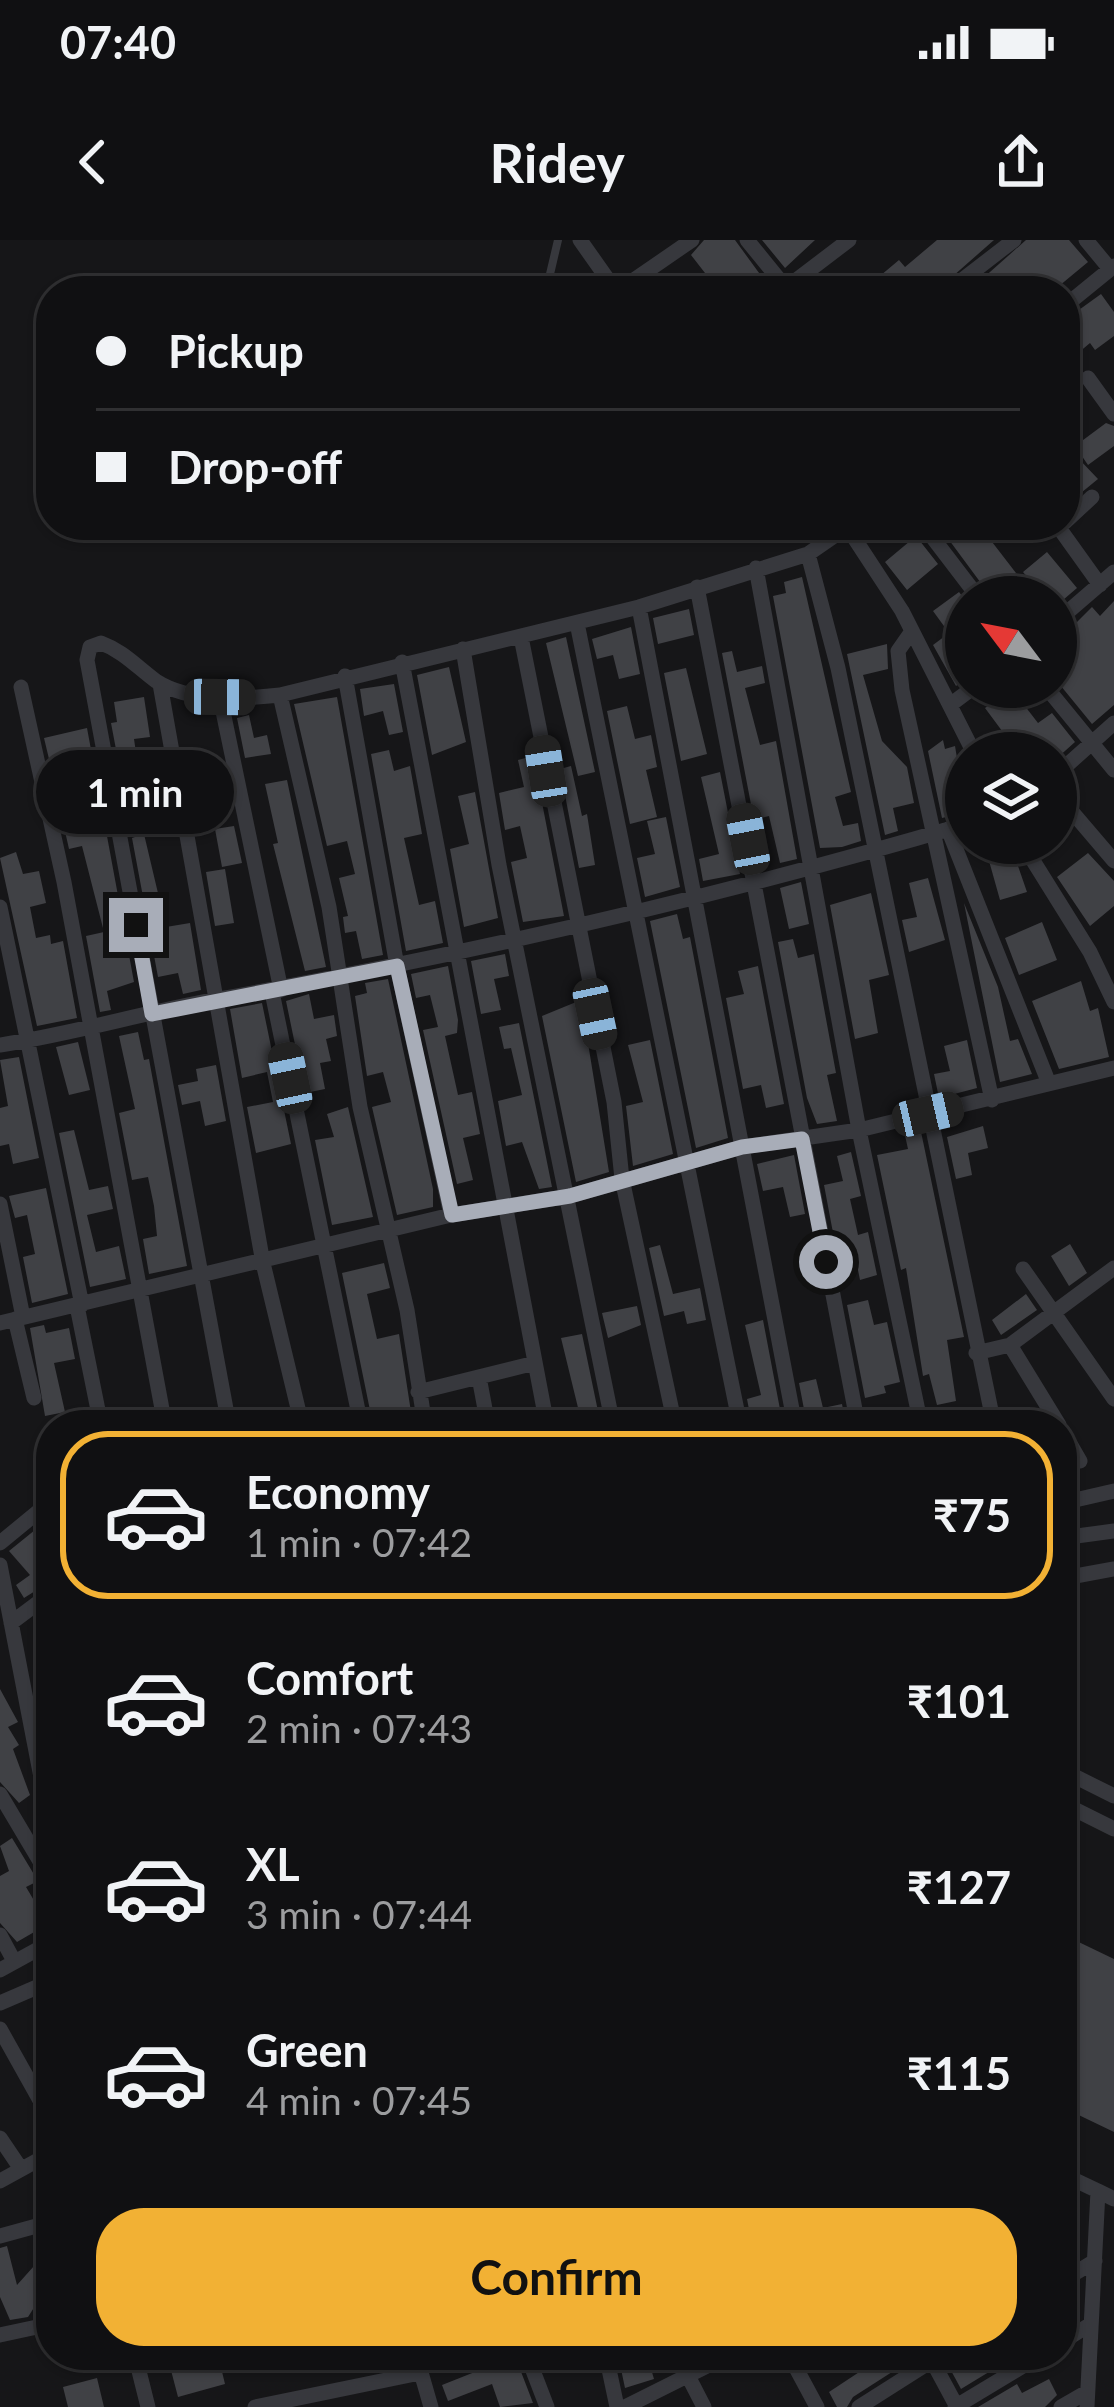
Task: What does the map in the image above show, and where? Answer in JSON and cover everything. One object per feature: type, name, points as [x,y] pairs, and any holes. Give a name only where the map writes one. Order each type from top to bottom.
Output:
[{"type":"street","points":[[580,240],[606,276]]},
{"type":"street","points":[[639,276],[692,240]]},
{"type":"street","points":[[747,240],[774,276]]},
{"type":"street","points":[[801,276],[849,240]]},
{"type":"street","points":[[967,276],[1014,240]]},
{"type":"street","points":[[1080,294],[1112,267],[1086,240]]},
{"type":"street","points":[[1088,378],[1114,414]]},
{"type":"street","points":[[1080,508],[1092,497]]},
{"type":"street","points":[[226,1410],[87,660],[90,647],[100,643],[118,650],[160,684],[220,697],[280,695],[639,607],[808,554],[827,540]]},
{"type":"street","points":[[855,540],[912,631],[945,695]]},
{"type":"street","points":[[934,540],[961,576]]},
{"type":"street","points":[[1071,540],[1100,585]]},
{"type":"street","points":[[808,554],[876,849],[990,1410]]},
{"type":"street","points":[[756,568],[860,1130],[918,1410]]},
{"type":"street","points":[[1077,604],[1114,572]]},
{"type":"street","points":[[698,586],[855,1410]]},
{"type":"street","points":[[639,607],[792,1410]]},
{"type":"street","points":[[577,623],[737,1410]]},
{"type":"street","points":[[912,631],[897,659],[939,832],[992,1100]]},
{"type":"street","points":[[521,637],[575,926],[614,1102],[622,1179],[673,1410]]},
{"type":"street","points":[[463,649],[514,940],[610,1410]]},
{"type":"street","points":[[402,662],[544,1410]]},
{"type":"street","points":[[345,676],[397,966],[452,1215]]},
{"type":"street","points":[[160,684],[263,1263],[298,1410]]},
{"type":"street","points":[[21,687],[163,1410]]},
{"type":"street","points":[[280,695],[407,1310],[422,1410]]},
{"type":"street","points":[[220,697],[358,1410]]},
{"type":"street","points":[[1062,708],[1114,770]]},
{"type":"street","points":[[1077,758],[1114,723]]},
{"type":"street","points":[[1077,818],[1114,861]]},
{"type":"street","points":[[0,1046],[213,1000],[340,979],[634,913],[813,871],[945,830]]},
{"type":"street","points":[[939,832],[1048,1081]]},
{"type":"street","points":[[1035,864],[1090,952],[1114,1002]]},
{"type":"street","points":[[0,907],[98,1410]]},
{"type":"street","points":[[13,1320],[325,1248],[387,1229],[570,1196],[742,1147],[860,1130],[1114,1068]]},
{"type":"street","points":[[0,1204],[13,1320],[34,1398]]},
{"type":"street","points":[[1023,1269],[1114,1399]]},
{"type":"street","points":[[976,1353],[1010,1345],[1052,1311],[1111,1276]]},
{"type":"street","points":[[1010,1345],[1049,1410]]},
{"type":"street","points":[[418,1393],[535,1364]]},
{"type":"street","points":[[479,1377],[485,1410]]},
{"type":"street","points":[[1077,1455],[1080,1460]]},
{"type":"street","points":[[1077,1500],[1114,1491]]},
{"type":"street","points":[[0,1543],[36,1514]]},
{"type":"street","points":[[1077,1536],[1114,1531]]},
{"type":"street","points":[[0,1565],[36,1726]]},
{"type":"street","points":[[1077,1576],[1114,1568]]},
{"type":"street","points":[[11,1623],[36,1605]]},
{"type":"street","points":[[0,1640],[16,1652]]},
{"type":"street","points":[[1077,1778],[1114,1796]]},
{"type":"street","points":[[0,1794],[36,1855]]},
{"type":"street","points":[[1077,1810],[1114,1829]]},
{"type":"street","points":[[0,1935],[7,1966],[36,1950]]},
{"type":"street","points":[[0,2003],[36,1988]]},
{"type":"street","points":[[0,2029],[36,2093]]},
{"type":"street","points":[[0,2138],[21,2169]]},
{"type":"street","points":[[0,2181],[36,2161]]},
{"type":"street","points":[[1061,2407],[1087,2399],[1095,2261],[1106,2194],[1077,2185]]},
{"type":"street","points":[[0,2236],[36,2226]]},
{"type":"street","points":[[1077,2272],[1095,2261]]},
{"type":"street","points":[[1077,2333],[1091,2324]]},
{"type":"street","points":[[0,2335],[36,2327]]},
{"type":"street","points":[[139,2370],[148,2407]]},
{"type":"street","points":[[255,2407],[395,2370]]},
{"type":"street","points":[[420,2370],[431,2407]]},
{"type":"street","points":[[533,2370],[547,2407]]},
{"type":"street","points":[[610,2370],[621,2407],[687,2370]]},
{"type":"street","points":[[695,2370],[704,2407]]},
{"type":"street","points":[[797,2370],[817,2407]]},
{"type":"street","points":[[859,2407],[914,2370]]},
{"type":"street","points":[[940,2370],[956,2406],[1016,2370]]},
{"type":"lane","points":[[549,276],[557,240]]},
{"type":"building","points":[[704,240],[735,240],[761,276],[707,276],[691,255]]},
{"type":"building","points":[[762,240],[815,240],[785,268]]},
{"type":"building","points":[[937,240],[994,240],[953,276],[880,276],[899,260],[905,267]]},
{"type":"building","points":[[1026,240],[1069,240],[1088,262],[1071,276],[986,276]]},
{"type":"building","points":[[1101,294],[1114,312],[1114,336],[1095,350],[1090,343],[1080,351],[1080,309]]},
{"type":"building","points":[[1106,423],[1114,426],[1114,446],[1088,465],[1080,453],[1080,442]]},
{"type":"building","points":[[1080,460],[1098,479],[1080,494]]},
{"type":"building","points":[[911,540],[919,540],[938,564],[907,590],[885,562]]},
{"type":"building","points":[[949,540],[991,540],[1016,573],[976,576]]},
{"type":"building","points":[[1047,552],[1067,576],[1026,576],[1023,572]]},
{"type":"building","points":[[802,577],[851,792],[835,797],[843,826],[858,823],[861,841],[842,847],[820,848],[773,596],[786,593],[784,582]]},
{"type":"building","points":[[1114,601],[1114,705],[1092,724],[1077,706],[1077,622],[1092,607],[1100,616]]},
{"type":"building","points":[[945,602],[945,628],[933,611]]},
{"type":"building","points":[[689,609],[694,635],[658,644],[653,618]]},
{"type":"building","points":[[631,627],[640,674],[619,679],[613,655],[597,659],[592,639]]},
{"type":"building","points":[[945,636],[945,666],[933,645]]},
{"type":"building","points":[[566,637],[595,772],[578,776],[546,643]]},
{"type":"building","points":[[887,644],[888,669],[863,675],[882,741],[907,767],[914,803],[893,808],[898,831],[885,835],[847,654]]},
{"type":"building","points":[[732,651],[737,672],[762,666],[765,683],[745,688],[760,745],[776,741],[797,859],[780,863],[769,816],[754,820],[722,653]]},
{"type":"building","points":[[449,667],[466,742],[432,755],[417,675]]},
{"type":"building","points":[[686,668],[707,754],[681,761],[664,673]]},
{"type":"building","points":[[394,684],[403,732],[389,735],[383,711],[364,716],[360,689]]},
{"type":"building","points":[[144,697],[150,737],[134,739],[140,780],[122,781],[111,723],[117,722],[114,702]]},
{"type":"building","points":[[337,697],[383,955],[362,959],[356,931],[345,933],[343,917],[348,916],[339,878],[355,874],[347,841],[327,846],[294,704]]},
{"type":"building","points":[[627,706],[635,739],[651,735],[657,767],[646,770],[657,817],[630,824],[607,711]]},
{"type":"building","points":[[985,708],[1026,708],[1038,723],[1052,713],[1067,732],[1003,732]]},
{"type":"building","points":[[249,715],[254,738],[267,735],[271,754],[245,758],[237,718]]},
{"type":"building","points":[[87,728],[134,982],[107,991],[111,1010],[100,1012],[86,936],[104,932],[82,846],[69,849],[60,809],[77,806],[65,756],[49,759],[44,738]]},
{"type":"building","points":[[943,740],[942,818],[928,751]]},
{"type":"building","points":[[197,749],[211,823],[197,825],[184,751]]},
{"type":"building","points":[[389,750],[394,771],[410,766],[422,834],[404,838],[419,905],[435,901],[443,943],[406,951],[371,754]]},
{"type":"building","points":[[533,756],[564,916],[523,922],[511,862],[527,858],[520,826],[505,830],[499,793],[524,787],[518,760]]},
{"type":"building","points":[[571,766],[582,816],[587,814],[595,865],[579,868],[560,769]]},
{"type":"building","points":[[720,772],[740,874],[703,881],[699,859],[719,854],[701,777]]},
{"type":"building","points":[[287,780],[326,967],[305,971],[273,844],[278,843],[265,784]]},
{"type":"building","points":[[166,785],[173,827],[152,831],[144,790]]},
{"type":"building","points":[[475,792],[498,918],[464,927],[450,849],[469,844],[458,796]]},
{"type":"building","points":[[666,817],[680,887],[645,897],[637,858],[655,854],[647,821]]},
{"type":"building","points":[[234,826],[242,863],[222,867],[215,829]]},
{"type":"building","points":[[144,834],[166,927],[190,923],[201,990],[183,994],[178,973],[158,977],[132,838]]},
{"type":"building","points":[[16,852],[23,874],[39,871],[46,903],[30,907],[36,938],[50,935],[51,944],[63,941],[77,1018],[37,1026],[0,858]]},
{"type":"building","points":[[1088,853],[1114,881],[1114,906],[1090,926],[1057,877]]},
{"type":"building","points":[[990,864],[1017,864],[1027,892],[1000,900]]},
{"type":"building","points":[[225,869],[234,923],[215,926],[206,872]]},
{"type":"building","points":[[928,878],[945,940],[909,952],[902,920],[917,917],[909,883]]},
{"type":"building","points":[[801,882],[809,924],[789,929],[780,888]]},
{"type":"building","points":[[871,893],[889,975],[869,980],[878,1033],[855,1039],[830,905]]},
{"type":"building","points":[[964,903],[998,987],[1010,1041],[1018,1039],[1032,1074],[1000,1082]]},
{"type":"building","points":[[677,914],[683,939],[690,937],[728,1138],[696,1148],[650,921]]},
{"type":"building","points":[[1042,922],[1057,960],[1019,975],[1005,938]]},
{"type":"building","points":[[793,939],[798,958],[814,954],[836,1073],[827,1075],[837,1121],[817,1124],[807,1098],[778,942]]},
{"type":"building","points":[[505,954],[509,976],[494,979],[501,1010],[481,1014],[471,961]]},
{"type":"building","points":[[448,966],[458,1020],[457,1033],[445,1036],[458,1095],[472,1092],[480,1134],[463,1138],[473,1180],[457,1184],[423,1030],[438,1027],[430,995],[416,998],[411,974]]},
{"type":"building","points":[[758,966],[784,1104],[766,1108],[761,1085],[743,1089],[726,998],[744,994],[738,971]]},
{"type":"building","points":[[388,979],[433,1189],[433,1207],[397,1215],[372,1107],[391,1102],[383,1072],[367,1076],[355,996],[367,993],[365,983]]},
{"type":"building","points":[[1081,981],[1090,1011],[1098,1008],[1109,1057],[1059,1069],[1032,1001]]},
{"type":"building","points":[[309,994],[314,1019],[334,1015],[337,1036],[326,1039],[331,1061],[320,1063],[325,1089],[305,1093],[286,1001]]},
{"type":"building","points":[[581,1000],[609,1172],[576,1182],[542,1016]]},
{"type":"building","points":[[262,1003],[291,1144],[256,1153],[247,1107],[273,1102],[267,1072],[242,1078],[230,1009]]},
{"type":"building","points":[[519,1023],[552,1187],[539,1189],[522,1142],[506,1146],[498,1101],[522,1095],[511,1048],[504,1049],[499,1027]]},
{"type":"building","points":[[138,1032],[144,1060],[149,1059],[187,1266],[149,1274],[143,1239],[157,1236],[154,1206],[148,1177],[132,1180],[119,1113],[135,1109],[119,1036]]},
{"type":"building","points":[[650,1040],[673,1154],[633,1166],[626,1106],[643,1102],[628,1045]]},
{"type":"building","points":[[967,1040],[977,1088],[939,1098],[934,1074],[950,1071],[944,1046]]},
{"type":"building","points":[[78,1042],[90,1090],[69,1095],[56,1047]]},
{"type":"building","points":[[19,1057],[39,1158],[13,1164],[9,1144],[0,1146],[0,1108],[8,1106],[0,1060]]},
{"type":"building","points":[[216,1065],[226,1121],[205,1126],[200,1101],[182,1105],[178,1085],[198,1081],[196,1069]]},
{"type":"building","points":[[348,1107],[373,1217],[332,1225],[315,1140],[334,1137],[327,1114]]},
{"type":"building","points":[[983,1126],[988,1148],[968,1153],[972,1175],[956,1179],[947,1137]]},
{"type":"building","points":[[920,1127],[964,1337],[947,1340],[956,1401],[937,1405],[929,1374],[923,1376],[906,1268],[901,1270],[877,1155],[908,1149],[904,1131]]},
{"type":"building","points":[[74,1130],[89,1190],[108,1186],[113,1209],[87,1215],[96,1252],[119,1246],[126,1279],[90,1287],[59,1133]]},
{"type":"building","points":[[851,1152],[861,1196],[850,1199],[858,1235],[868,1232],[877,1275],[860,1280],[854,1250],[837,1254],[824,1185],[843,1181],[837,1156]]},
{"type":"building","points":[[794,1155],[805,1214],[790,1217],[783,1187],[763,1191],[757,1164]]},
{"type":"building","points":[[46,1188],[68,1294],[32,1303],[23,1257],[35,1254],[27,1215],[15,1218],[9,1196]]},
{"type":"building","points":[[1070,1244],[1087,1273],[1069,1286],[1051,1256]]},
{"type":"building","points":[[660,1245],[673,1294],[700,1288],[706,1320],[687,1324],[684,1311],[664,1316],[649,1248]]},
{"type":"building","points":[[384,1263],[390,1288],[367,1294],[377,1339],[399,1334],[411,1410],[370,1410],[342,1273]]},
{"type":"building","points":[[1026,1294],[1037,1310],[1001,1335],[992,1320]]},
{"type":"building","points":[[868,1300],[874,1325],[887,1322],[900,1382],[884,1386],[886,1393],[865,1398],[847,1305]]},
{"type":"building","points":[[637,1306],[641,1325],[608,1338],[602,1313]]},
{"type":"building","points":[[763,1320],[780,1410],[749,1410],[747,1399],[761,1395],[745,1325]]},
{"type":"building","points":[[44,1325],[46,1333],[69,1328],[75,1359],[54,1363],[65,1410],[44,1410],[30,1328]]},
{"type":"building","points":[[582,1334],[598,1410],[579,1410],[561,1338]]},
{"type":"building","points":[[816,1379],[823,1408],[842,1404],[843,1410],[804,1410],[799,1383]]},
{"type":"building","points":[[36,1529],[36,1590],[24,1598],[16,1585],[30,1575],[9,1551]]},
{"type":"building","points":[[0,1689],[18,1722],[8,1727],[19,1745],[13,1749],[30,1795],[19,1803],[0,1782]]},
{"type":"building","points":[[12,1838],[36,1878],[26,1887],[36,1904],[36,1931],[17,1942],[0,1923],[0,1876],[9,1871],[0,1846]]},
{"type":"building","points":[[1077,1941],[1114,1959],[1114,2132],[1077,2114]]},
{"type":"building","points":[[7,2246],[17,2285],[36,2268],[36,2304],[28,2317],[10,2320],[0,2297],[0,2248]]},
{"type":"building","points":[[171,2370],[222,2370],[225,2384],[178,2397]]},
{"type":"building","points":[[480,2370],[520,2370],[533,2403],[500,2407],[492,2384],[448,2401],[442,2385]]},
{"type":"building","points":[[621,2370],[651,2370],[654,2379],[625,2388]]},
{"type":"building","points":[[862,2370],[895,2370],[853,2397],[847,2407],[837,2407],[829,2392]]},
{"type":"building","points":[[951,2370],[992,2370],[961,2389]]},
{"type":"building","points":[[97,2378],[104,2407],[68,2407],[63,2387]]},
{"type":"building","points":[[1049,2379],[1057,2395],[1045,2407],[978,2407],[1017,2384],[1022,2393]]},
{"type":"route","points":[[136,925],[152,1014],[397,966],[452,1215],[570,1196],[742,1147],[802,1139],[826,1262]]}]
